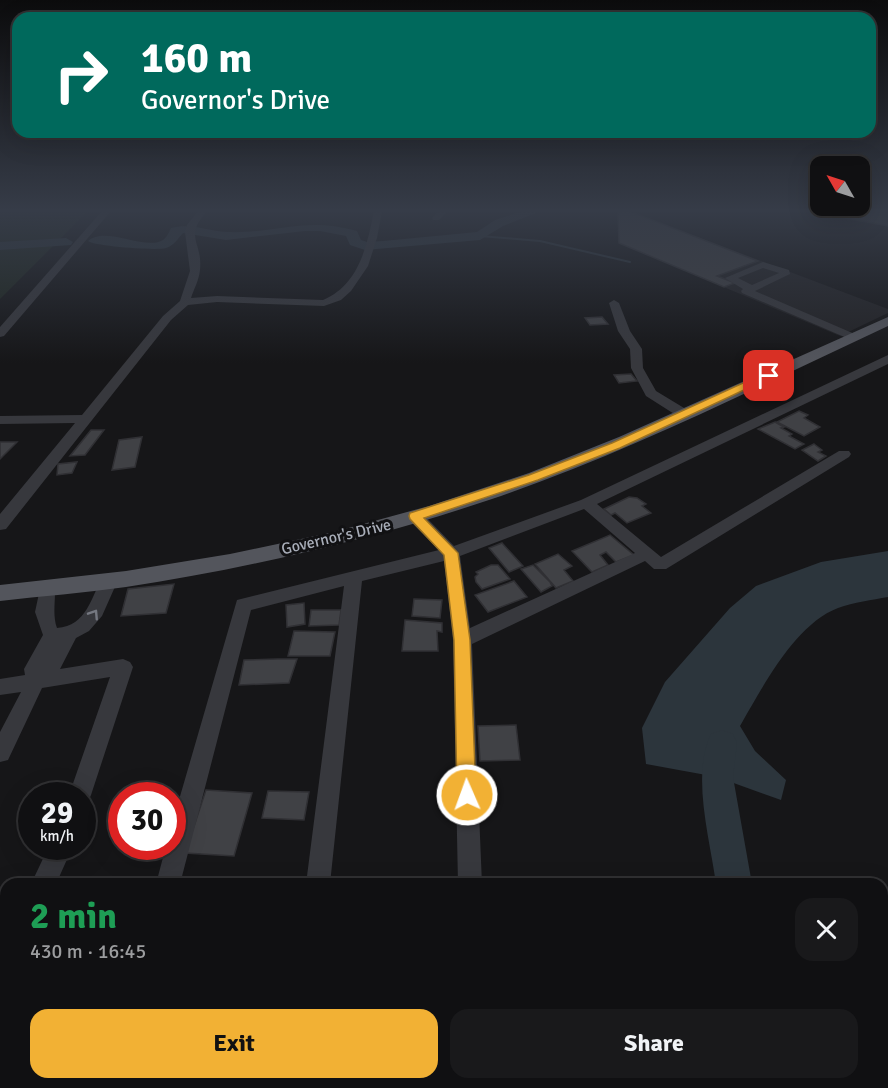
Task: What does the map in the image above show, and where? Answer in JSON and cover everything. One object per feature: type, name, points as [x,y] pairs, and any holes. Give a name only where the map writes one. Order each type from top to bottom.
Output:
[{"type":"main road","name":"Governor's Drive","points":[[0,593],[109,580],[257,554],[415,516],[533,477],[616,445],[888,321]]},
{"type":"street","points":[[0,334],[63,262]]},
{"type":"street","points":[[185,302],[187,289],[195,272],[194,262]]},
{"type":"street","points":[[0,525],[167,318],[185,302],[217,298],[324,303],[336,299],[351,287],[364,262]]},
{"type":"street","points":[[750,288],[746,291],[853,337]]},
{"type":"street","points":[[614,303],[624,331],[636,349],[637,368],[651,393],[684,414]]},
{"type":"street","points":[[170,878],[243,605],[451,553],[586,503],[888,359]]},
{"type":"street","points":[[0,420],[86,419]]},
{"type":"street","points":[[586,503],[660,565],[844,454]]},
{"type":"street","points":[[415,516],[451,553],[462,640],[470,878]]},
{"type":"street","points":[[462,640],[646,554]]},
{"type":"street","points":[[319,878],[354,577]]},
{"type":"street","points":[[60,635],[88,623],[101,603],[109,580]]},
{"type":"street","points":[[47,588],[42,610],[60,635]]},
{"type":"street","points":[[2,746],[36,681],[50,670],[60,635]]},
{"type":"street","points":[[0,687],[123,668],[84,782]]},
{"type":"street","points":[[46,878],[54,860]]},
{"type":"shaded area","points":[[0,262],[37,262],[0,299]]},
{"type":"shaded area","points":[[664,262],[763,262],[888,309],[888,313],[840,336]]},
{"type":"shaded area","points":[[888,551],[888,597],[838,608],[822,616],[808,628],[794,642],[769,676],[740,726],[755,751],[786,780],[781,800],[717,777],[646,764],[642,728],[665,682],[730,608],[756,586],[821,562]]},
{"type":"building","points":[[664,262],[756,262],[717,276],[735,283],[724,287]]},
{"type":"building","points":[[602,317],[608,324],[590,325],[585,318]]},
{"type":"building","points":[[631,374],[637,381],[619,383],[614,375]]},
{"type":"building","points":[[799,411],[808,415],[804,418],[820,427],[804,436],[777,422]]},
{"type":"building","points":[[775,422],[792,434],[789,436],[804,444],[795,449],[758,429]]},
{"type":"building","points":[[91,430],[104,430],[85,455],[70,456]]},
{"type":"building","points":[[142,437],[135,467],[112,470],[119,440]]},
{"type":"building","points":[[0,442],[17,442],[0,459]]},
{"type":"building","points":[[814,444],[822,450],[818,452],[826,456],[818,461],[802,450]]},
{"type":"building","points":[[77,462],[72,473],[57,475],[58,464]]},
{"type":"building","points":[[629,497],[637,498],[646,504],[642,506],[651,513],[627,523],[615,513],[611,515],[604,509]]},
{"type":"building","points":[[610,535],[634,555],[616,562],[606,552],[600,555],[608,565],[592,572],[572,551]]},
{"type":"building","points":[[502,543],[523,566],[509,572],[489,548]]},
{"type":"building","points":[[558,554],[572,566],[564,570],[573,581],[556,588],[535,564]]},
{"type":"building","points":[[491,565],[498,565],[510,579],[482,589],[476,582],[475,577],[478,574],[476,572]]},
{"type":"building","points":[[533,565],[552,586],[541,592],[521,569]]},
{"type":"building","points":[[514,581],[527,597],[488,612],[475,595]]},
{"type":"building","points":[[174,584],[166,613],[121,616],[128,589]]},
{"type":"building","points":[[414,599],[442,600],[440,618],[412,616]]},
{"type":"building","points":[[304,603],[305,624],[287,627],[286,605]]},
{"type":"building","points":[[311,610],[341,610],[339,625],[309,626]]},
{"type":"building","points":[[405,620],[442,623],[442,632],[437,631],[438,651],[402,651]]},
{"type":"building","points":[[294,631],[335,632],[330,656],[288,656]]},
{"type":"building","points":[[297,659],[289,683],[239,685],[244,660]]},
{"type":"building","points":[[516,725],[520,760],[480,761],[478,726]]},
{"type":"building","points":[[206,790],[252,793],[234,856],[186,853]]},
{"type":"building","points":[[268,791],[309,792],[304,820],[262,818]]},
{"type":"waterway","points":[[722,743],[717,777],[733,878]]},
{"type":"route","points":[[467,795],[462,640],[451,553],[415,516],[533,477],[616,445],[769,376]]}]
